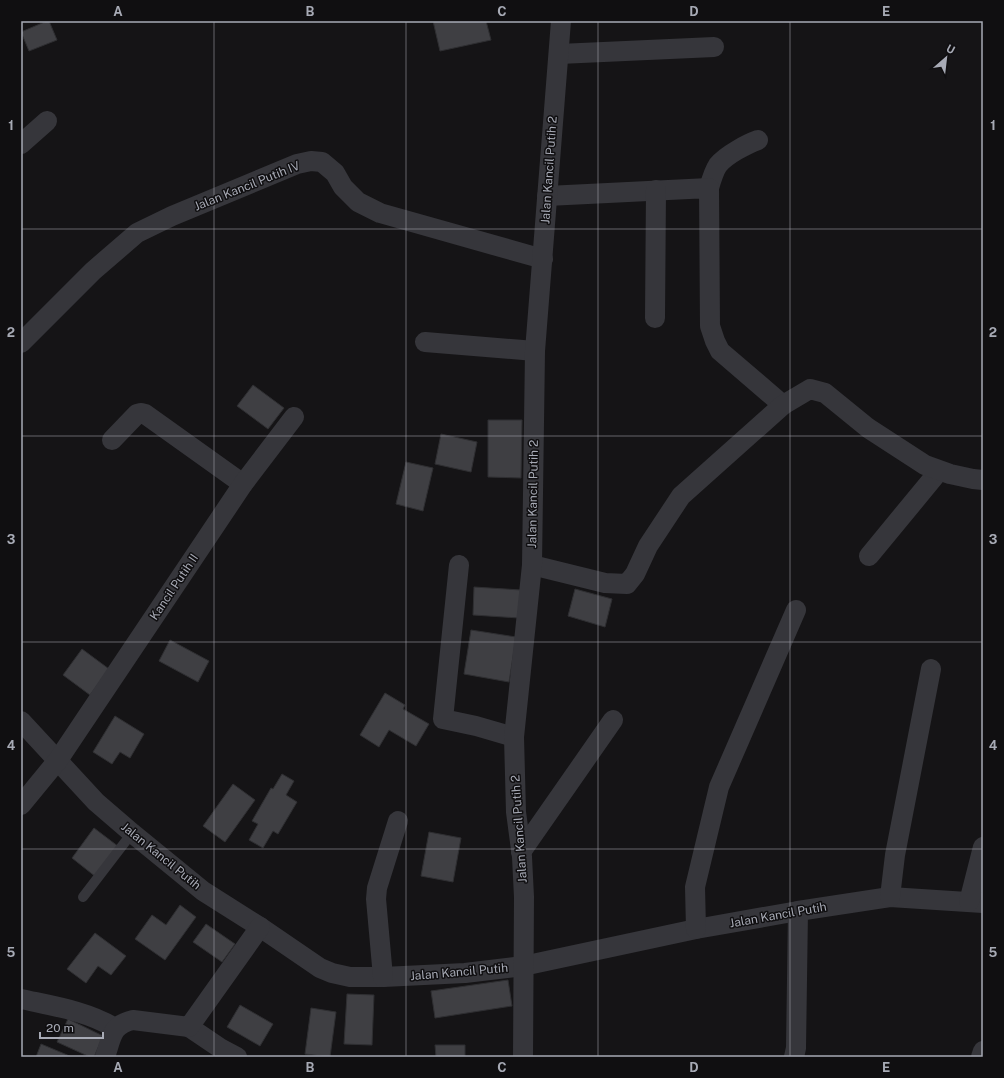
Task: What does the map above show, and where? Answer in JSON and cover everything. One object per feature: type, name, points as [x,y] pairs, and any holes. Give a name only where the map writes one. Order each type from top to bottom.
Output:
[{"type":"street","name":"Jalan Kancil Putih 2","points":[[523,1057],[524,897],[521,852],[516,812],[514,737],[532,565],[536,351],[561,21]]},
{"type":"street","points":[[559,54],[714,47]]},
{"type":"street","points":[[21,144],[47,120]]},
{"type":"street","points":[[758,140],[747,144],[722,161],[717,166],[709,188],[710,326],[715,342],[720,351],[783,405]]},
{"type":"street","name":"Jalan Kancil Putih IV","points":[[21,343],[93,271],[136,233],[172,216],[277,172],[297,164],[311,161],[322,162],[335,173],[343,187],[358,202],[380,213],[543,259]]},
{"type":"street","points":[[547,196],[709,188]]},
{"type":"street","points":[[655,318],[656,190]]},
{"type":"street","points":[[425,342],[536,351]]},
{"type":"street","points":[[532,565],[605,583],[626,584],[635,574],[648,546],[681,496],[783,405],[810,389],[825,393],[868,428],[925,465],[939,471],[983,480]]},
{"type":"street","points":[[112,440],[137,414],[145,414],[243,484]]},
{"type":"street","name":"Kancil Putih II","points":[[21,805],[58,760],[243,484],[294,417]]},
{"type":"street","points":[[869,556],[939,471]]},
{"type":"street","points":[[459,565],[443,719],[476,726],[514,737]]},
{"type":"street","points":[[696,929],[695,887],[719,787],[796,610]]},
{"type":"street","points":[[890,897],[895,856],[931,669]]},
{"type":"street","points":[[521,852],[613,720]]},
{"type":"street","name":"Jalan Kancil Putih","points":[[21,721],[96,802],[203,891],[260,926],[320,968],[332,973],[350,977],[383,977],[465,972],[523,966],[696,929],[890,897],[976,903]]},
{"type":"street","points":[[383,977],[376,899],[377,888],[398,820]]},
{"type":"street","points":[[976,903],[983,848]]},
{"type":"street","points":[[794,1057],[796,1048],[798,911]]},
{"type":"street","points":[[189,1027],[260,926]]},
{"type":"street","points":[[21,999],[67,1009],[101,1019],[115,1028]]},
{"type":"street","points":[[105,1057],[115,1028],[126,1021],[134,1020],[189,1027],[220,1048],[237,1057]]},
{"type":"street","points":[[981,1057],[983,1051]]},
{"type":"lane","points":[[83,898],[132,833]]},
{"type":"building","points":[[49,21],[57,40],[29,51],[21,32]]},
{"type":"building","points":[[433,21],[486,21],[491,40],[440,51]]},
{"type":"building","points":[[253,385],[284,408],[268,429],[237,406]]},
{"type":"building","points":[[488,420],[522,420],[521,478],[488,477]]},
{"type":"building","points":[[441,434],[477,442],[471,472],[435,464]]},
{"type":"building","points":[[406,462],[433,468],[423,511],[396,504]]},
{"type":"building","points":[[474,587],[521,590],[519,618],[473,615]]},
{"type":"building","points":[[575,589],[612,599],[605,627],[568,616]]},
{"type":"building","points":[[471,630],[516,637],[509,682],[464,674]]},
{"type":"building","points":[[170,640],[209,661],[198,682],[159,661]]},
{"type":"building","points":[[82,649],[109,669],[90,695],[63,675]]},
{"type":"building","points":[[385,693],[405,705],[403,709],[429,724],[416,746],[389,730],[379,747],[360,735]]},
{"type":"building","points":[[115,716],[144,734],[130,758],[120,752],[112,764],[93,752]]},
{"type":"building","points":[[282,774],[294,781],[286,795],[297,802],[278,834],[273,831],[263,848],[249,840],[258,824],[252,821],[271,788],[273,789]]},
{"type":"building","points":[[233,784],[255,800],[225,842],[203,826]]},
{"type":"building","points":[[94,828],[119,847],[96,877],[72,858]]},
{"type":"building","points":[[429,832],[461,838],[453,882],[421,876]]},
{"type":"building","points":[[180,905],[196,917],[165,960],[135,939],[152,915],[166,925]]},
{"type":"building","points":[[206,924],[235,944],[222,962],[193,942]]},
{"type":"building","points":[[95,933],[126,956],[111,975],[98,966],[86,983],[67,969]]},
{"type":"building","points":[[508,980],[512,1006],[435,1018],[431,991]]},
{"type":"building","points":[[347,994],[374,995],[372,1045],[344,1044]]},
{"type":"building","points":[[240,1005],[273,1024],[260,1046],[227,1027]]},
{"type":"building","points":[[311,1008],[336,1012],[330,1057],[305,1054]]},
{"type":"building","points":[[68,1019],[103,1036],[94,1057],[90,1057],[57,1042]]},
{"type":"building","points":[[41,1044],[72,1057],[36,1057]]},
{"type":"building","points":[[435,1045],[465,1045],[465,1057],[436,1057]]}]
